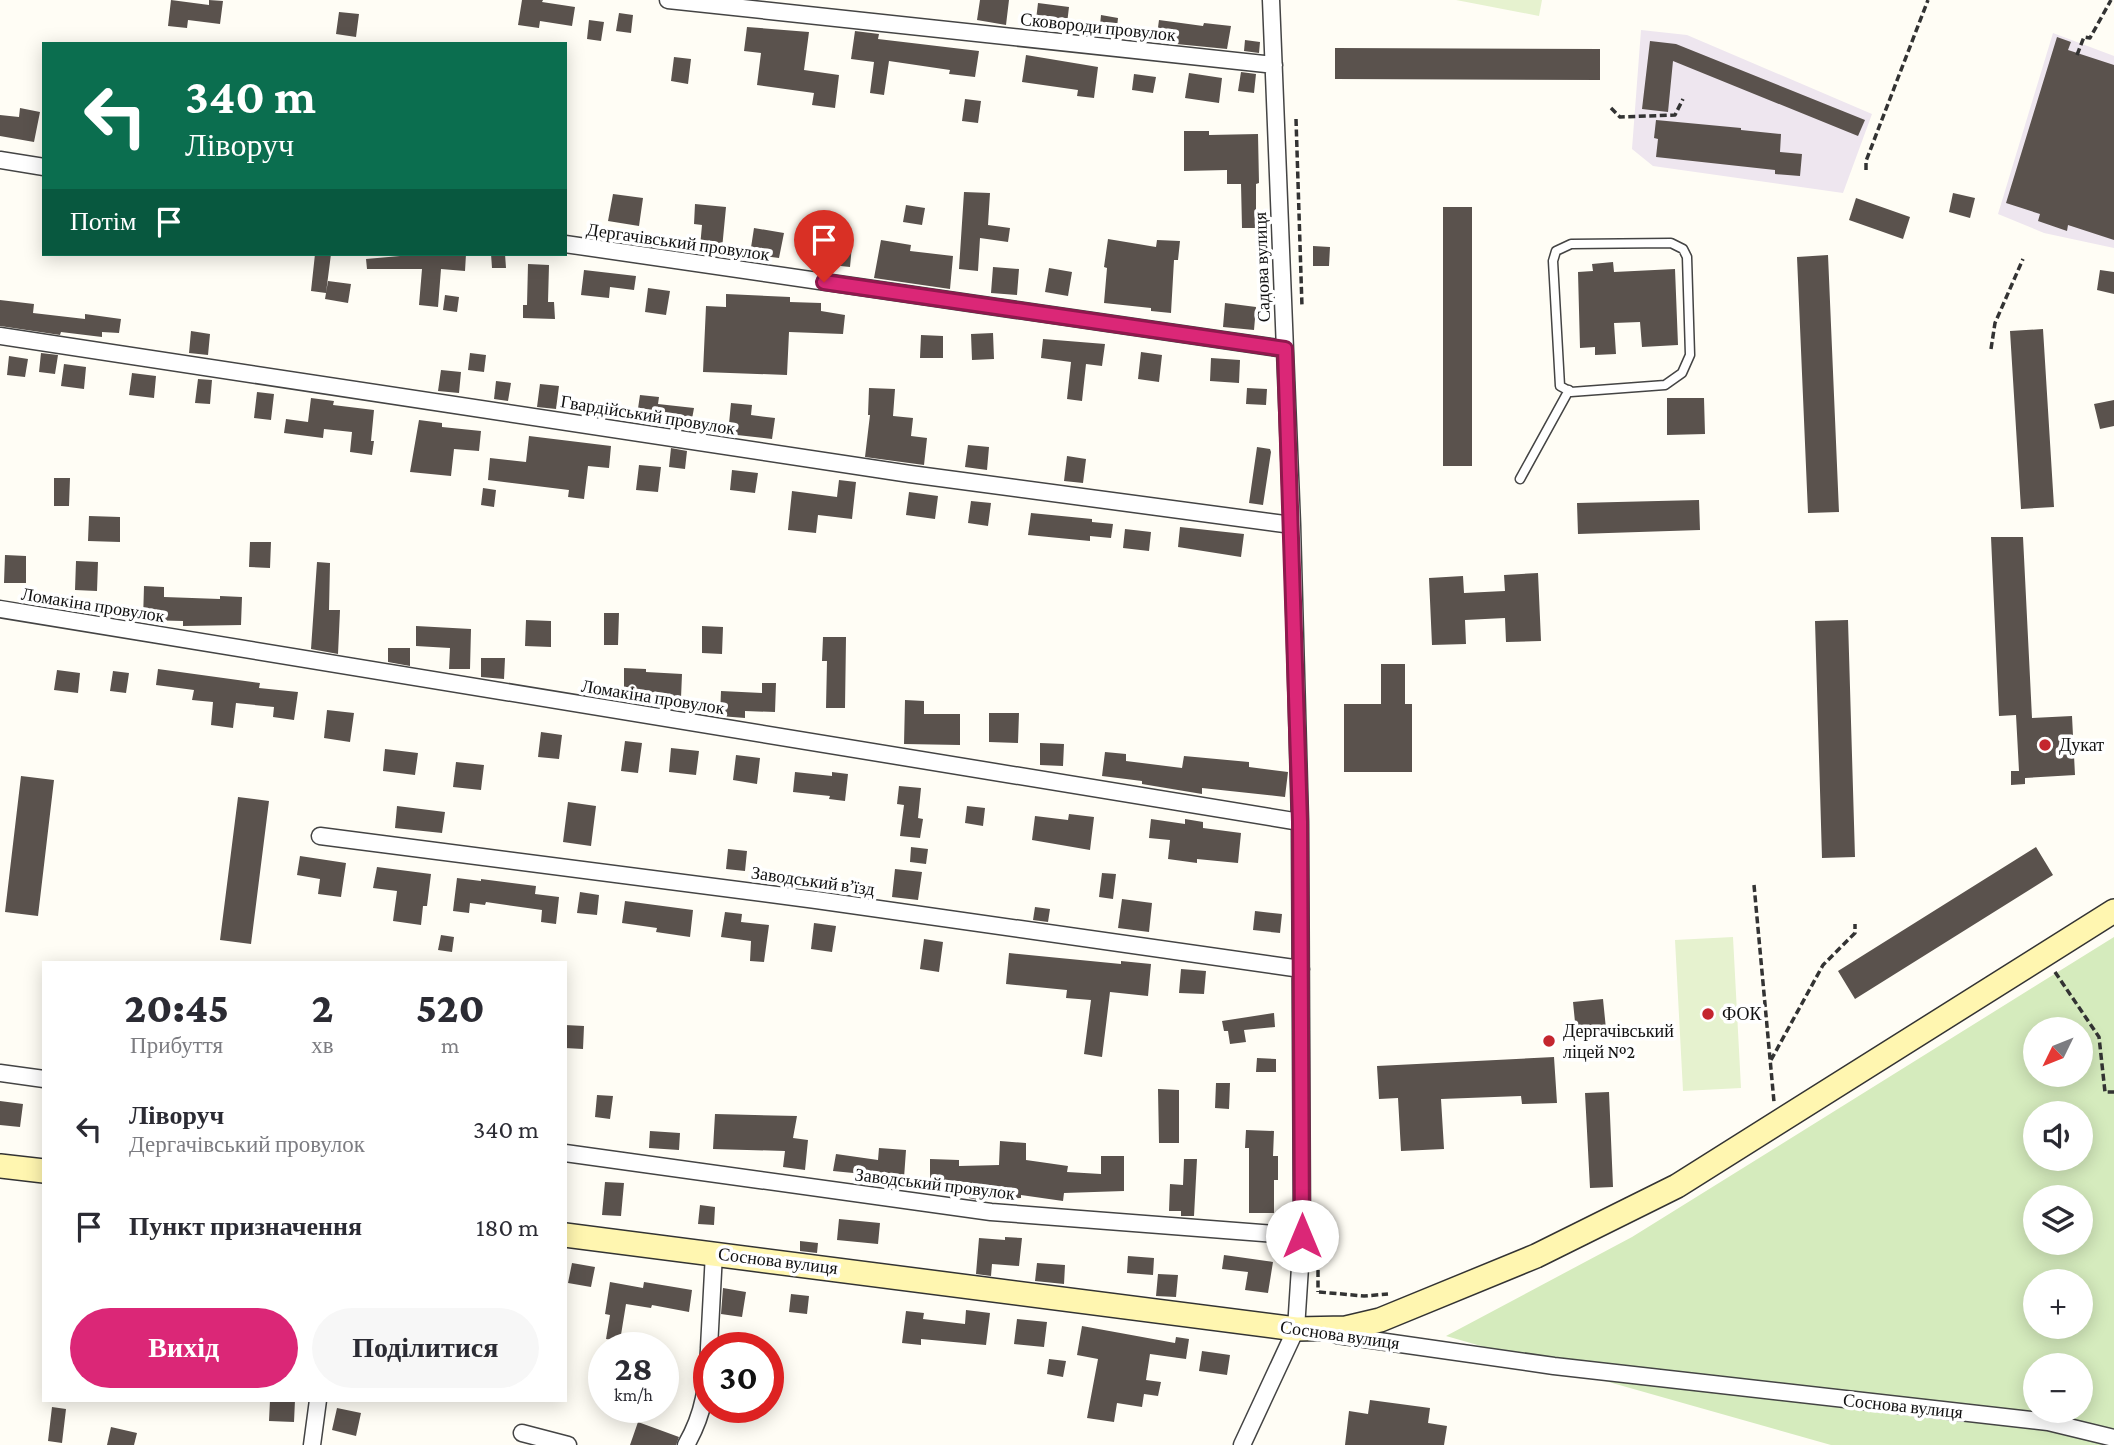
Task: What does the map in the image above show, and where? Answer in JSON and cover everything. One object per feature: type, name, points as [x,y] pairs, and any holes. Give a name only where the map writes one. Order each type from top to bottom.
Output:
[{"type":"street","name":"Сковороди провулок","points":[[668,0],[1274,65]]},
{"type":"street","name":"Садова вулиця","points":[[1242,1445],[1296,1329],[1302,1236],[1300,822],[1292,525],[1272,0]]},
{"type":"street","points":[[0,160],[42,167]]},
{"type":"street","name":"Дергачівський провулок","points":[[567,244],[1285,349]]},
{"type":"street","name":"Гвардійський провулок","points":[[0,336],[870,468],[1292,525]]},
{"type":"street","name":"Ломакіна провулок","points":[[0,609],[1300,822]]},
{"type":"street","name":"Заводський в’їзд","points":[[320,836],[802,898],[1301,969]]},
{"type":"street","points":[[1296,1329],[1346,1328],[1380,1320],[1536,1256],[1677,1186],[2114,911]]},
{"type":"street","points":[[0,1073],[42,1079]]},
{"type":"street","name":"Заводський провулок","points":[[567,1153],[990,1212],[1302,1236]]},
{"type":"street","points":[[0,1166],[42,1171]]},
{"type":"street","name":"Соснова вулиця","points":[[567,1235],[1296,1329],[1554,1366],[2048,1422],[2114,1438]]},
{"type":"street","points":[[710,1332],[714,1253]]},
{"type":"street","points":[[312,1445],[318,1402]]},
{"type":"street","points":[[686,1445],[698,1423]]},
{"type":"street","points":[[522,1433],[568,1445]]},
{"type":"lane","points":[[1671,243],[1680,246],[1687,257],[1690,355],[1682,373],[1665,385],[1569,390],[1560,386],[1553,261],[1556,251],[1571,244],[1671,243]]},
{"type":"lane","points":[[1520,479],[1569,390]]},
{"type":"path","points":[[1866,170],[1866,161],[1928,0]]},
{"type":"path","points":[[2077,55],[2084,37],[2091,38],[2111,0]]},
{"type":"path","points":[[1611,108],[1620,117],[1675,115],[1683,99]]},
{"type":"path","points":[[1991,349],[1995,323],[2023,259]]},
{"type":"path","points":[[1754,885],[1775,1106]]},
{"type":"path","points":[[1770,1063],[1823,965],[1855,933],[1855,924]]},
{"type":"path","points":[[2043,956],[2099,1037],[2105,1092],[2114,1092]]},
{"type":"path","points":[[1298,1291],[1364,1296],[1399,1293]]},
{"type":"shaded area","points":[[1641,30],[1687,35],[1872,114],[1843,193],[1653,166],[1632,149]]},
{"type":"shaded area","points":[[2053,33],[2114,56],[2114,248],[2044,233],[1998,214]]},
{"type":"green space","points":[[1456,0],[1542,0],[1539,16]]},
{"type":"green space","name":"ФОК","points":[[1733,937],[1741,1088],[1683,1091],[1675,940]]},
{"type":"green space","points":[[2114,937],[2114,1445],[1831,1445],[1446,1336],[1632,1237]]},
{"type":"building","points":[[171,0],[209,5],[209,0],[223,1],[220,24],[188,20],[187,28],[168,26]]},
{"type":"building","points":[[522,0],[543,0],[542,2],[575,7],[572,26],[540,21],[539,28],[518,25]]},
{"type":"building","points":[[980,0],[1009,0],[1006,25],[977,20]]},
{"type":"building","points":[[1038,3],[1069,7],[1066,32],[1035,28]]},
{"type":"building","points":[[339,12],[359,14],[356,37],[336,34]]},
{"type":"building","points":[[619,13],[633,15],[631,33],[616,31]]},
{"type":"building","points":[[1101,15],[1118,18],[1116,37],[1099,36]]},
{"type":"building","points":[[589,20],[604,22],[601,41],[587,39]]},
{"type":"building","points":[[1159,20],[1203,26],[1204,23],[1231,26],[1227,49],[1156,42]]},
{"type":"building","points":[[747,27],[809,32],[804,70],[839,75],[835,108],[812,105],[814,93],[757,85],[761,53],[744,51]]},
{"type":"building","points":[[855,31],[879,34],[878,39],[979,51],[975,77],[949,74],[950,70],[889,61],[884,95],[870,93],[874,62],[851,59]]},
{"type":"building","points":[[2057,37],[2071,42],[2068,50],[2114,65],[2114,240],[2068,225],[2067,231],[2038,221],[2040,214],[2006,203]]},
{"type":"building","points":[[1245,40],[1260,42],[1259,53],[1244,51]]},
{"type":"building","points":[[1650,41],[1676,44],[1865,120],[1858,136],[1673,61],[1668,112],[1642,109]]},
{"type":"building","points":[[1335,48],[1600,49],[1600,80],[1335,79]]},
{"type":"building","points":[[1026,55],[1098,67],[1094,98],[1077,96],[1078,90],[1022,82]]},
{"type":"building","points":[[674,57],[691,59],[688,84],[671,81]]},
{"type":"building","points":[[1241,72],[1256,74],[1254,93],[1238,91]]},
{"type":"building","points":[[1189,73],[1222,78],[1219,103],[1185,98]]},
{"type":"building","points":[[1134,74],[1156,77],[1153,93],[1132,90]]},
{"type":"building","points":[[965,99],[981,101],[978,123],[962,121]]},
{"type":"building","points":[[20,108],[40,112],[34,142],[0,136],[0,115],[19,117]]},
{"type":"building","points":[[1656,120],[1781,134],[1780,152],[1802,154],[1800,176],[1775,174],[1775,170],[1656,157]]},
{"type":"building","points":[[1184,131],[1209,131],[1209,135],[1258,134],[1256,228],[1242,228],[1241,184],[1227,184],[1227,170],[1184,171]]},
{"type":"building","points":[[964,192],[990,193],[988,225],[1010,228],[1008,242],[980,238],[978,271],[959,269]]},
{"type":"building","points":[[1953,193],[1975,198],[1970,218],[1949,212]]},
{"type":"building","points":[[613,194],[643,198],[639,226],[608,221]]},
{"type":"building","points":[[1856,198],[1910,217],[1903,239],[1849,220]]},
{"type":"building","points":[[695,204],[726,207],[722,249],[700,247],[702,225],[694,224]]},
{"type":"building","points":[[906,205],[925,208],[922,225],[903,222]]},
{"type":"building","points":[[1443,207],[1472,207],[1472,466],[1443,466]]},
{"type":"building","points":[[754,228],[784,233],[779,258],[750,254]]},
{"type":"building","points":[[826,232],[853,235],[850,267],[822,264]]},
{"type":"building","points":[[1108,239],[1156,247],[1157,240],[1180,241],[1178,260],[1174,260],[1171,313],[1104,303],[1107,268],[1104,267]]},
{"type":"building","points":[[881,240],[911,245],[910,251],[953,256],[950,289],[874,278]]},
{"type":"building","points":[[1313,246],[1330,247],[1329,266],[1313,266]]},
{"type":"building","points":[[1828,255],[1839,512],[1808,513],[1797,257]]},
{"type":"building","points":[[315,256],[331,256],[326,293],[311,291]]},
{"type":"building","points":[[466,256],[465,271],[441,269],[438,307],[419,305],[422,269],[367,269],[366,259]]},
{"type":"building","points":[[491,256],[505,256],[506,268],[492,268]]},
{"type":"building","points":[[1613,262],[1614,272],[1675,269],[1678,345],[1642,347],[1640,322],[1614,323],[1616,354],[1595,355],[1595,347],[1580,348],[1578,272],[1593,271],[1592,264]]},
{"type":"building","points":[[528,264],[549,265],[548,302],[554,302],[555,319],[523,318],[523,305],[527,305]]},
{"type":"building","points":[[993,267],[1019,269],[1017,295],[991,293]]},
{"type":"building","points":[[1049,268],[1072,272],[1068,296],[1045,292]]},
{"type":"building","points":[[584,270],[636,276],[634,290],[610,287],[609,298],[581,295]]},
{"type":"building","points":[[2100,270],[2114,272],[2114,294],[2097,290]]},
{"type":"building","points":[[328,281],[351,284],[348,303],[325,299]]},
{"type":"building","points":[[648,288],[670,291],[666,315],[645,312]]},
{"type":"building","points":[[726,294],[790,297],[790,302],[821,303],[821,311],[845,315],[843,334],[789,332],[787,375],[703,372],[706,306],[726,307]]},
{"type":"building","points":[[445,295],[459,297],[457,312],[443,310]]},
{"type":"building","points":[[0,300],[34,304],[33,313],[85,319],[85,314],[121,319],[119,333],[102,332],[102,337],[61,332],[60,335],[0,326]]},
{"type":"building","points":[[1225,303],[1256,307],[1254,330],[1223,327]]},
{"type":"building","points":[[2043,329],[2054,507],[2021,509],[2010,331]]},
{"type":"building","points":[[191,331],[210,334],[208,355],[189,353]]},
{"type":"building","points":[[993,333],[994,359],[972,360],[971,334]]},
{"type":"building","points":[[921,335],[943,336],[943,358],[920,358]]},
{"type":"building","points":[[1043,339],[1105,344],[1102,366],[1086,364],[1082,401],[1067,399],[1071,362],[1041,358]]},
{"type":"building","points":[[1141,352],[1162,355],[1159,382],[1138,379]]},
{"type":"building","points":[[41,353],[58,355],[55,374],[39,372]]},
{"type":"building","points":[[470,353],[486,355],[484,372],[468,370]]},
{"type":"building","points":[[9,356],[28,359],[25,377],[7,375]]},
{"type":"building","points":[[1211,358],[1240,360],[1239,383],[1210,381]]},
{"type":"building","points":[[64,364],[86,367],[84,389],[61,386]]},
{"type":"building","points":[[441,370],[461,372],[459,393],[438,391]]},
{"type":"building","points":[[132,373],[156,376],[154,398],[129,395]]},
{"type":"building","points":[[198,379],[212,380],[210,404],[195,403]]},
{"type":"building","points":[[496,381],[511,383],[508,401],[494,399]]},
{"type":"building","points":[[540,384],[559,386],[556,409],[537,407]]},
{"type":"building","points":[[869,388],[895,389],[893,416],[913,418],[911,436],[927,438],[924,465],[865,457],[870,415]]},
{"type":"building","points":[[1247,388],[1267,389],[1266,405],[1246,404]]},
{"type":"building","points":[[257,392],[274,394],[271,420],[254,418]]},
{"type":"building","points":[[640,395],[659,397],[658,404],[694,408],[690,430],[636,422]]},
{"type":"building","points":[[311,398],[334,401],[333,405],[374,410],[372,455],[350,452],[352,432],[324,429],[323,438],[284,433],[286,419],[308,422]]},
{"type":"building","points":[[1667,398],[1704,398],[1705,434],[1667,435]]},
{"type":"building","points":[[2114,400],[2114,426],[2100,429],[2094,404]]},
{"type":"building","points":[[731,403],[752,405],[751,415],[775,418],[772,439],[728,434]]},
{"type":"building","points":[[419,420],[442,423],[442,427],[481,431],[479,451],[454,449],[451,476],[410,472]]},
{"type":"building","points":[[529,436],[611,446],[609,468],[588,466],[584,499],[568,497],[569,490],[488,480],[490,458],[526,462]]},
{"type":"building","points":[[968,445],[989,447],[987,470],[965,467]]},
{"type":"building","points":[[1257,447],[1270,449],[1271,452],[1263,505],[1249,503]]},
{"type":"building","points":[[671,448],[687,451],[685,469],[669,467]]},
{"type":"building","points":[[1067,456],[1086,459],[1083,483],[1064,481]]},
{"type":"building","points":[[639,465],[661,467],[658,492],[636,490]]},
{"type":"building","points":[[732,470],[758,473],[755,493],[730,490]]},
{"type":"building","points":[[54,478],[70,478],[69,506],[54,506]]},
{"type":"building","points":[[839,480],[856,482],[852,519],[818,515],[816,533],[788,530],[792,491],[837,497]]},
{"type":"building","points":[[483,488],[496,490],[494,507],[481,505]]},
{"type":"building","points":[[909,492],[938,496],[935,519],[906,515]]},
{"type":"building","points":[[1699,500],[1700,530],[1578,534],[1577,503]]},
{"type":"building","points":[[971,501],[991,503],[988,526],[968,523]]},
{"type":"building","points":[[1031,513],[1092,519],[1092,522],[1113,524],[1111,538],[1090,536],[1090,541],[1028,535]]},
{"type":"building","points":[[89,516],[120,517],[120,542],[88,541]]},
{"type":"building","points":[[1180,527],[1244,534],[1241,557],[1178,547]]},
{"type":"building","points":[[1125,529],[1151,532],[1149,551],[1123,548]]},
{"type":"building","points":[[1991,537],[2023,537],[2032,718],[2072,716],[2075,775],[2025,778],[2025,784],[2011,785],[2011,771],[2019,771],[2016,715],[1999,716]]},
{"type":"building","points":[[250,542],[271,542],[270,568],[249,567]]},
{"type":"building","points":[[5,555],[26,556],[26,583],[4,583]]},
{"type":"building","points":[[76,561],[98,562],[97,591],[75,590]]},
{"type":"building","points":[[317,562],[330,563],[329,610],[340,610],[338,654],[311,649]]},
{"type":"building","points":[[1538,573],[1541,641],[1506,642],[1505,618],[1465,620],[1466,644],[1432,645],[1429,578],[1463,576],[1464,593],[1505,591],[1504,575]]},
{"type":"building","points":[[144,586],[164,587],[164,597],[242,597],[241,625],[183,626],[183,621],[143,620]]},
{"type":"building","points":[[604,613],[619,613],[618,645],[604,645]]},
{"type":"building","points":[[526,620],[551,621],[551,647],[525,646]]},
{"type":"building","points":[[1848,620],[1855,857],[1822,858],[1815,621]]},
{"type":"building","points":[[416,626],[471,629],[470,669],[449,669],[450,648],[416,646]]},
{"type":"building","points":[[702,626],[723,627],[722,654],[702,653]]},
{"type":"building","points":[[823,637],[846,637],[845,708],[826,708],[827,661],[822,661]]},
{"type":"building","points":[[388,648],[410,648],[410,666],[388,662]]},
{"type":"building","points":[[481,658],[505,658],[504,679],[481,677]]},
{"type":"building","points":[[1381,664],[1405,664],[1405,704],[1412,704],[1412,772],[1344,772],[1344,704],[1381,704]]},
{"type":"building","points":[[624,668],[682,674],[681,698],[663,698],[663,693],[624,691]]},
{"type":"building","points":[[158,669],[260,683],[259,688],[298,692],[294,720],[273,717],[274,707],[236,703],[233,728],[211,725],[213,702],[192,700],[194,690],[156,685]]},
{"type":"building","points":[[57,670],[80,673],[78,693],[54,690]]},
{"type":"building","points":[[113,671],[129,673],[126,693],[110,691]]},
{"type":"building","points":[[762,683],[776,683],[775,712],[745,711],[745,718],[720,716],[721,691],[762,693]]},
{"type":"building","points":[[905,700],[924,701],[924,714],[960,714],[960,745],[904,744]]},
{"type":"building","points":[[327,710],[354,713],[350,742],[324,738]]},
{"type":"building","points":[[989,713],[1019,713],[1018,743],[989,742]]},
{"type":"building","points":[[541,732],[562,735],[559,759],[538,757]]},
{"type":"building","points":[[625,741],[642,743],[638,773],[621,771]]},
{"type":"building","points":[[1040,743],[1064,744],[1063,766],[1040,765]]},
{"type":"building","points":[[671,748],[699,751],[696,775],[669,772]]},
{"type":"building","points":[[385,749],[418,753],[415,775],[383,771]]},
{"type":"building","points":[[1105,752],[1126,754],[1126,761],[1182,768],[1184,756],[1249,762],[1249,767],[1288,772],[1285,797],[1202,788],[1202,794],[1142,784],[1142,781],[1102,776]]},
{"type":"building","points":[[736,755],[760,758],[757,784],[733,780]]},
{"type":"building","points":[[456,762],[484,765],[481,790],[453,787]]},
{"type":"building","points":[[795,772],[832,776],[832,772],[848,774],[845,801],[829,799],[830,796],[793,792]]},
{"type":"building","points":[[21,776],[54,780],[38,916],[5,912]]},
{"type":"building","points":[[899,786],[921,788],[918,818],[923,819],[920,838],[900,836],[904,805],[897,804]]},
{"type":"building","points":[[238,797],[269,801],[251,944],[220,940]]},
{"type":"building","points":[[568,802],[596,806],[591,846],[563,842]]},
{"type":"building","points":[[397,806],[445,812],[442,833],[395,828]]},
{"type":"building","points":[[967,806],[985,808],[983,826],[965,823]]},
{"type":"building","points":[[1069,814],[1094,817],[1090,850],[1032,840],[1035,816],[1068,820]]},
{"type":"building","points":[[1151,819],[1185,824],[1185,819],[1203,822],[1203,828],[1241,833],[1238,863],[1197,859],[1197,863],[1168,859],[1170,840],[1149,838]]},
{"type":"building","points":[[911,847],[928,849],[926,864],[910,862]]},
{"type":"building","points":[[2036,847],[2053,875],[1855,999],[1838,971]]},
{"type":"building","points":[[728,849],[747,851],[745,871],[726,869]]},
{"type":"building","points":[[300,856],[346,863],[341,897],[318,894],[320,879],[297,875]]},
{"type":"building","points":[[377,867],[431,874],[427,906],[423,906],[421,925],[393,921],[397,891],[373,888]]},
{"type":"building","points":[[895,869],[922,872],[918,900],[892,897]]},
{"type":"building","points":[[1102,873],[1116,874],[1113,899],[1099,897]]},
{"type":"building","points":[[457,878],[536,886],[535,894],[559,897],[556,924],[541,922],[542,910],[486,902],[485,905],[470,903],[469,913],[453,911]]},
{"type":"building","points":[[580,892],[599,895],[597,915],[577,913]]},
{"type":"building","points":[[1122,899],[1152,903],[1149,932],[1118,928]]},
{"type":"building","points":[[625,901],[693,910],[690,937],[656,932],[657,928],[622,923]]},
{"type":"building","points":[[1035,907],[1050,909],[1048,922],[1033,920]]},
{"type":"building","points":[[1255,911],[1282,914],[1280,933],[1253,930]]},
{"type":"building","points":[[725,912],[742,914],[741,922],[769,925],[764,962],[750,961],[751,941],[721,937]]},
{"type":"building","points":[[814,923],[836,926],[832,952],[811,949]]},
{"type":"building","points":[[441,935],[454,937],[452,952],[438,950]]},
{"type":"building","points":[[924,939],[943,942],[939,972],[920,969]]},
{"type":"building","points":[[1009,953],[1121,964],[1121,961],[1151,964],[1148,996],[1110,992],[1102,1057],[1084,1054],[1091,1000],[1066,998],[1067,990],[1006,984]]},
{"type":"building","points":[[1181,969],[1206,971],[1204,994],[1179,993]]},
{"type":"building","points":[[1603,999],[1606,1029],[1576,1032],[1573,1002]]},
{"type":"building","points":[[1274,1013],[1275,1027],[1244,1030],[1246,1042],[1230,1044],[1228,1031],[1224,1031],[1222,1021]]},
{"type":"building","points":[[567,1025],[584,1026],[583,1049],[567,1048]]},
{"type":"building","points":[[1554,1057],[1557,1103],[1522,1104],[1521,1096],[1441,1099],[1444,1149],[1401,1151],[1398,1098],[1379,1099],[1377,1066]]},
{"type":"building","points":[[1257,1058],[1276,1059],[1276,1072],[1256,1072]]},
{"type":"building","points":[[1216,1083],[1230,1083],[1229,1109],[1215,1108]]},
{"type":"building","points":[[1158,1089],[1179,1090],[1179,1143],[1159,1143]]},
{"type":"building","points":[[1609,1092],[1613,1187],[1590,1188],[1585,1093]]},
{"type":"building","points":[[597,1095],[613,1096],[610,1119],[595,1117]]},
{"type":"building","points":[[0,1101],[23,1104],[20,1127],[0,1125]]},
{"type":"building","points":[[715,1114],[797,1116],[793,1138],[808,1140],[805,1170],[783,1167],[785,1151],[713,1149]]},
{"type":"building","points":[[1246,1130],[1274,1131],[1273,1156],[1278,1156],[1278,1180],[1274,1180],[1274,1213],[1249,1213],[1249,1148],[1245,1148]]},
{"type":"building","points":[[650,1131],[680,1133],[679,1150],[649,1148]]},
{"type":"building","points":[[1000,1141],[1026,1143],[1026,1160],[1068,1166],[1067,1172],[1101,1174],[1101,1156],[1124,1156],[1124,1191],[1064,1193],[1063,1201],[1021,1195],[1021,1198],[978,1200],[969,1198],[968,1182],[930,1181],[930,1159],[959,1160],[959,1166],[999,1165]]},
{"type":"building","points":[[879,1148],[906,1150],[904,1178],[833,1171],[836,1154],[878,1160]]},
{"type":"building","points":[[1184,1159],[1197,1159],[1194,1216],[1181,1216],[1181,1211],[1169,1211],[1170,1184],[1183,1185]]},
{"type":"building","points":[[605,1182],[624,1183],[621,1216],[602,1215]]},
{"type":"building","points":[[700,1205],[715,1207],[714,1225],[698,1224]]},
{"type":"building","points":[[839,1219],[880,1223],[878,1244],[837,1240]]},
{"type":"building","points":[[1005,1237],[1022,1238],[1019,1266],[992,1264],[991,1276],[976,1274],[979,1238],[1005,1240]]},
{"type":"building","points":[[800,1241],[818,1243],[817,1253],[800,1251]]},
{"type":"building","points":[[1224,1255],[1273,1262],[1268,1293],[1245,1290],[1248,1272],[1222,1269]]},
{"type":"building","points":[[1128,1256],[1154,1258],[1153,1275],[1127,1273]]},
{"type":"building","points":[[572,1263],[595,1267],[591,1287],[568,1283]]},
{"type":"building","points":[[1037,1263],[1065,1265],[1064,1284],[1035,1281]]},
{"type":"building","points":[[1158,1274],[1178,1275],[1176,1297],[1156,1296]]},
{"type":"building","points":[[610,1282],[643,1288],[644,1282],[692,1290],[689,1312],[652,1305],[651,1308],[626,1304],[621,1332],[607,1332],[610,1315],[605,1314]]},
{"type":"building","points":[[723,1288],[746,1292],[742,1317],[721,1314]]},
{"type":"building","points":[[791,1294],[809,1296],[807,1314],[789,1312]]},
{"type":"building","points":[[966,1310],[990,1313],[986,1345],[921,1339],[921,1345],[902,1343],[906,1311],[924,1313],[923,1319],[965,1324]]},
{"type":"building","points":[[1017,1319],[1047,1322],[1044,1347],[1014,1344]]},
{"type":"building","points":[[1082,1326],[1175,1343],[1176,1337],[1189,1339],[1186,1359],[1150,1354],[1146,1380],[1161,1382],[1158,1396],[1144,1394],[1142,1407],[1117,1403],[1114,1422],[1087,1418],[1098,1359],[1077,1355]]},
{"type":"building","points":[[1202,1351],[1230,1355],[1227,1375],[1199,1371]]},
{"type":"building","points":[[1049,1359],[1066,1361],[1063,1377],[1047,1374]]},
{"type":"building","points":[[1370,1400],[1430,1408],[1428,1423],[1447,1426],[1444,1445],[1345,1445],[1349,1411],[1368,1414]]},
{"type":"building","points":[[270,1402],[295,1402],[294,1422],[269,1421]]},
{"type":"building","points":[[52,1407],[66,1409],[62,1443],[48,1441]]},
{"type":"building","points":[[337,1408],[361,1413],[356,1436],[332,1430]]},
{"type":"building","points":[[638,1423],[679,1437],[676,1445],[630,1445]]},
{"type":"building","points":[[111,1427],[137,1433],[134,1445],[107,1445]]},
{"type":"place","name":"Дукат","points":[[2045,745]]},
{"type":"place","name":"ФОК","points":[[1708,1014]]},
{"type":"place","name":"Дергачівський ліцей №2","points":[[1549,1041]]},
{"type":"route","points":[[824,282],[1285,349],[1300,822],[1302,1236]]}]
